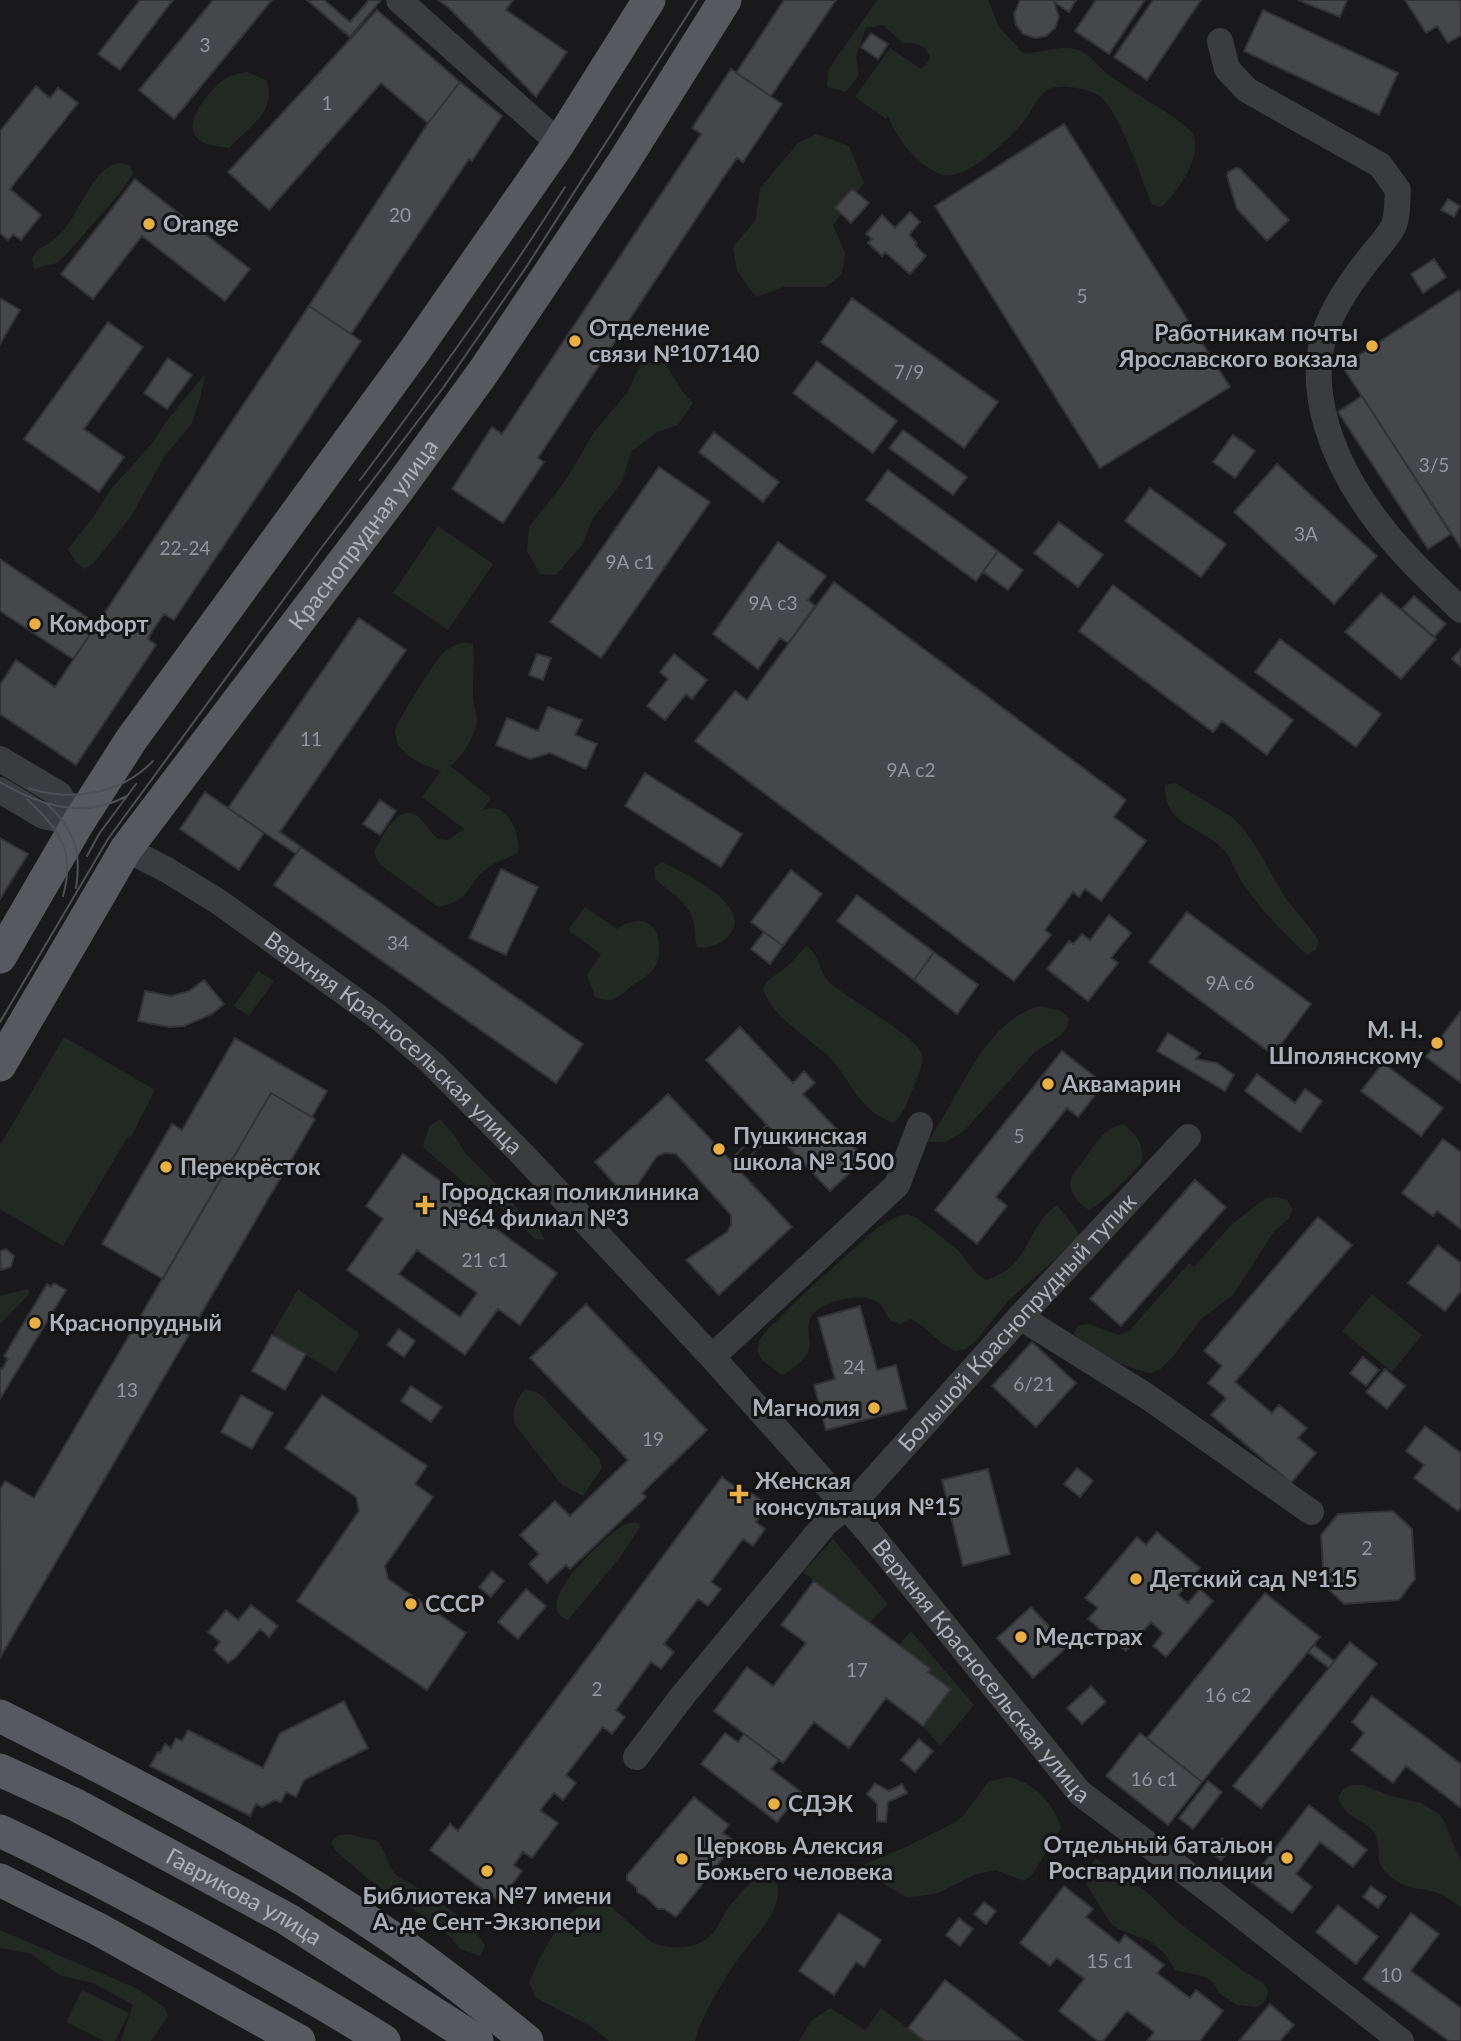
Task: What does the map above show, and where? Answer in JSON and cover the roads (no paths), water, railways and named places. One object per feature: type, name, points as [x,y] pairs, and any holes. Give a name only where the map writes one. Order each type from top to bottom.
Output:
[{"type":"main road","points":[[0,957],[78,823],[131,740],[413,354],[559,143],[649,0]]},
{"type":"main road","name":"Краснопрудная улица","points":[[0,1065],[126,849],[397,491],[484,371],[623,163],[725,0]]},
{"type":"main road","points":[[78,823],[126,849]]},
{"type":"main road","points":[[0,1716],[287,1870],[394,1939],[458,1985],[527,2041]]},
{"type":"main road","name":"Гаврикова улица","points":[[0,1770],[76,1805],[286,1919],[477,2041]]},
{"type":"main road","points":[[0,1831],[56,1857],[243,1958],[338,2011],[384,2041]]},
{"type":"main road","points":[[0,1880],[97,1929],[299,2041]]},
{"type":"street","points":[[399,0],[559,143]]},
{"type":"street","points":[[1220,41],[1227,69],[1247,90],[1380,165],[1398,190],[1394,225],[1358,272],[1328,324],[1318,361],[1320,398],[1328,429],[1349,479],[1374,517],[1404,554],[1461,610]]},
{"type":"street","points":[[0,759],[59,794],[78,823]]},
{"type":"street","points":[[0,790],[43,816],[78,823]]},
{"type":"street","name":"Верхняя Красносельская улица","points":[[126,849],[219,902],[402,1036],[449,1078],[712,1357],[845,1506],[922,1595],[1080,1793],[1401,2041]]},
{"type":"street","points":[[712,1357],[897,1185],[920,1125]]},
{"type":"street","name":"Большой Краснопрудный тупик","points":[[636,1757],[826,1523],[863,1492],[1020,1317],[1188,1137]]},
{"type":"street","points":[[1020,1317],[1148,1397],[1311,1512]]},
{"type":"tram line","points":[[0,1022],[108,839],[322,547],[443,388],[525,269],[697,0]]},
{"type":"tram line","points":[[360,480],[466,335],[565,187]]},
{"type":"tram line","points":[[28,788],[61,794],[95,792],[126,782],[153,761]]},
{"type":"tram line","points":[[0,782],[30,797],[62,807],[94,807],[127,796]]},
{"type":"tram line","points":[[87,856],[99,834],[136,784]]},
{"type":"tram line","points":[[27,799],[48,821],[62,842],[67,866],[63,896]]},
{"type":"tram line","points":[[47,804],[64,822],[74,842],[78,863],[76,888]]},
{"type":"place","name":"Orange","points":[[149,224]]},
{"type":"place","name":"Отделение связи №107140","points":[[575,341]]},
{"type":"place","name":"Работникам почты Ярославского вокзала","points":[[1372,346]]},
{"type":"place","name":"Комфорт","points":[[35,624]]},
{"type":"place","name":"М. Н. Шполянскому","points":[[1437,1043]]},
{"type":"place","name":"Аквамарин","points":[[1048,1084]]},
{"type":"place","name":"Пушкинская школа № 1500","points":[[719,1149]]},
{"type":"place","name":"Перекрёсток","points":[[166,1167]]},
{"type":"place","name":"Городская поликлиника №64 филиал №3","points":[[425,1205]]},
{"type":"place","name":"Краснопрудный","points":[[35,1323]]},
{"type":"place","name":"Магнолия","points":[[874,1408]]},
{"type":"place","name":"Женская консультация №15","points":[[739,1494]]},
{"type":"place","name":"Детский сад №115","points":[[1136,1579]]},
{"type":"place","name":"СССР","points":[[411,1604]]},
{"type":"place","name":"Медстрах","points":[[1021,1637]]},
{"type":"place","name":"СДЭК","points":[[774,1804]]},
{"type":"place","name":"Отдельный батальон Росгвардии полиции","points":[[1287,1858]]},
{"type":"place","name":"Церковь Алексия Божьего человека","points":[[682,1859]]},
{"type":"place","name":"Библиотека №7 имени А. де Сент-Экзюпери","points":[[487,1871]]}]
